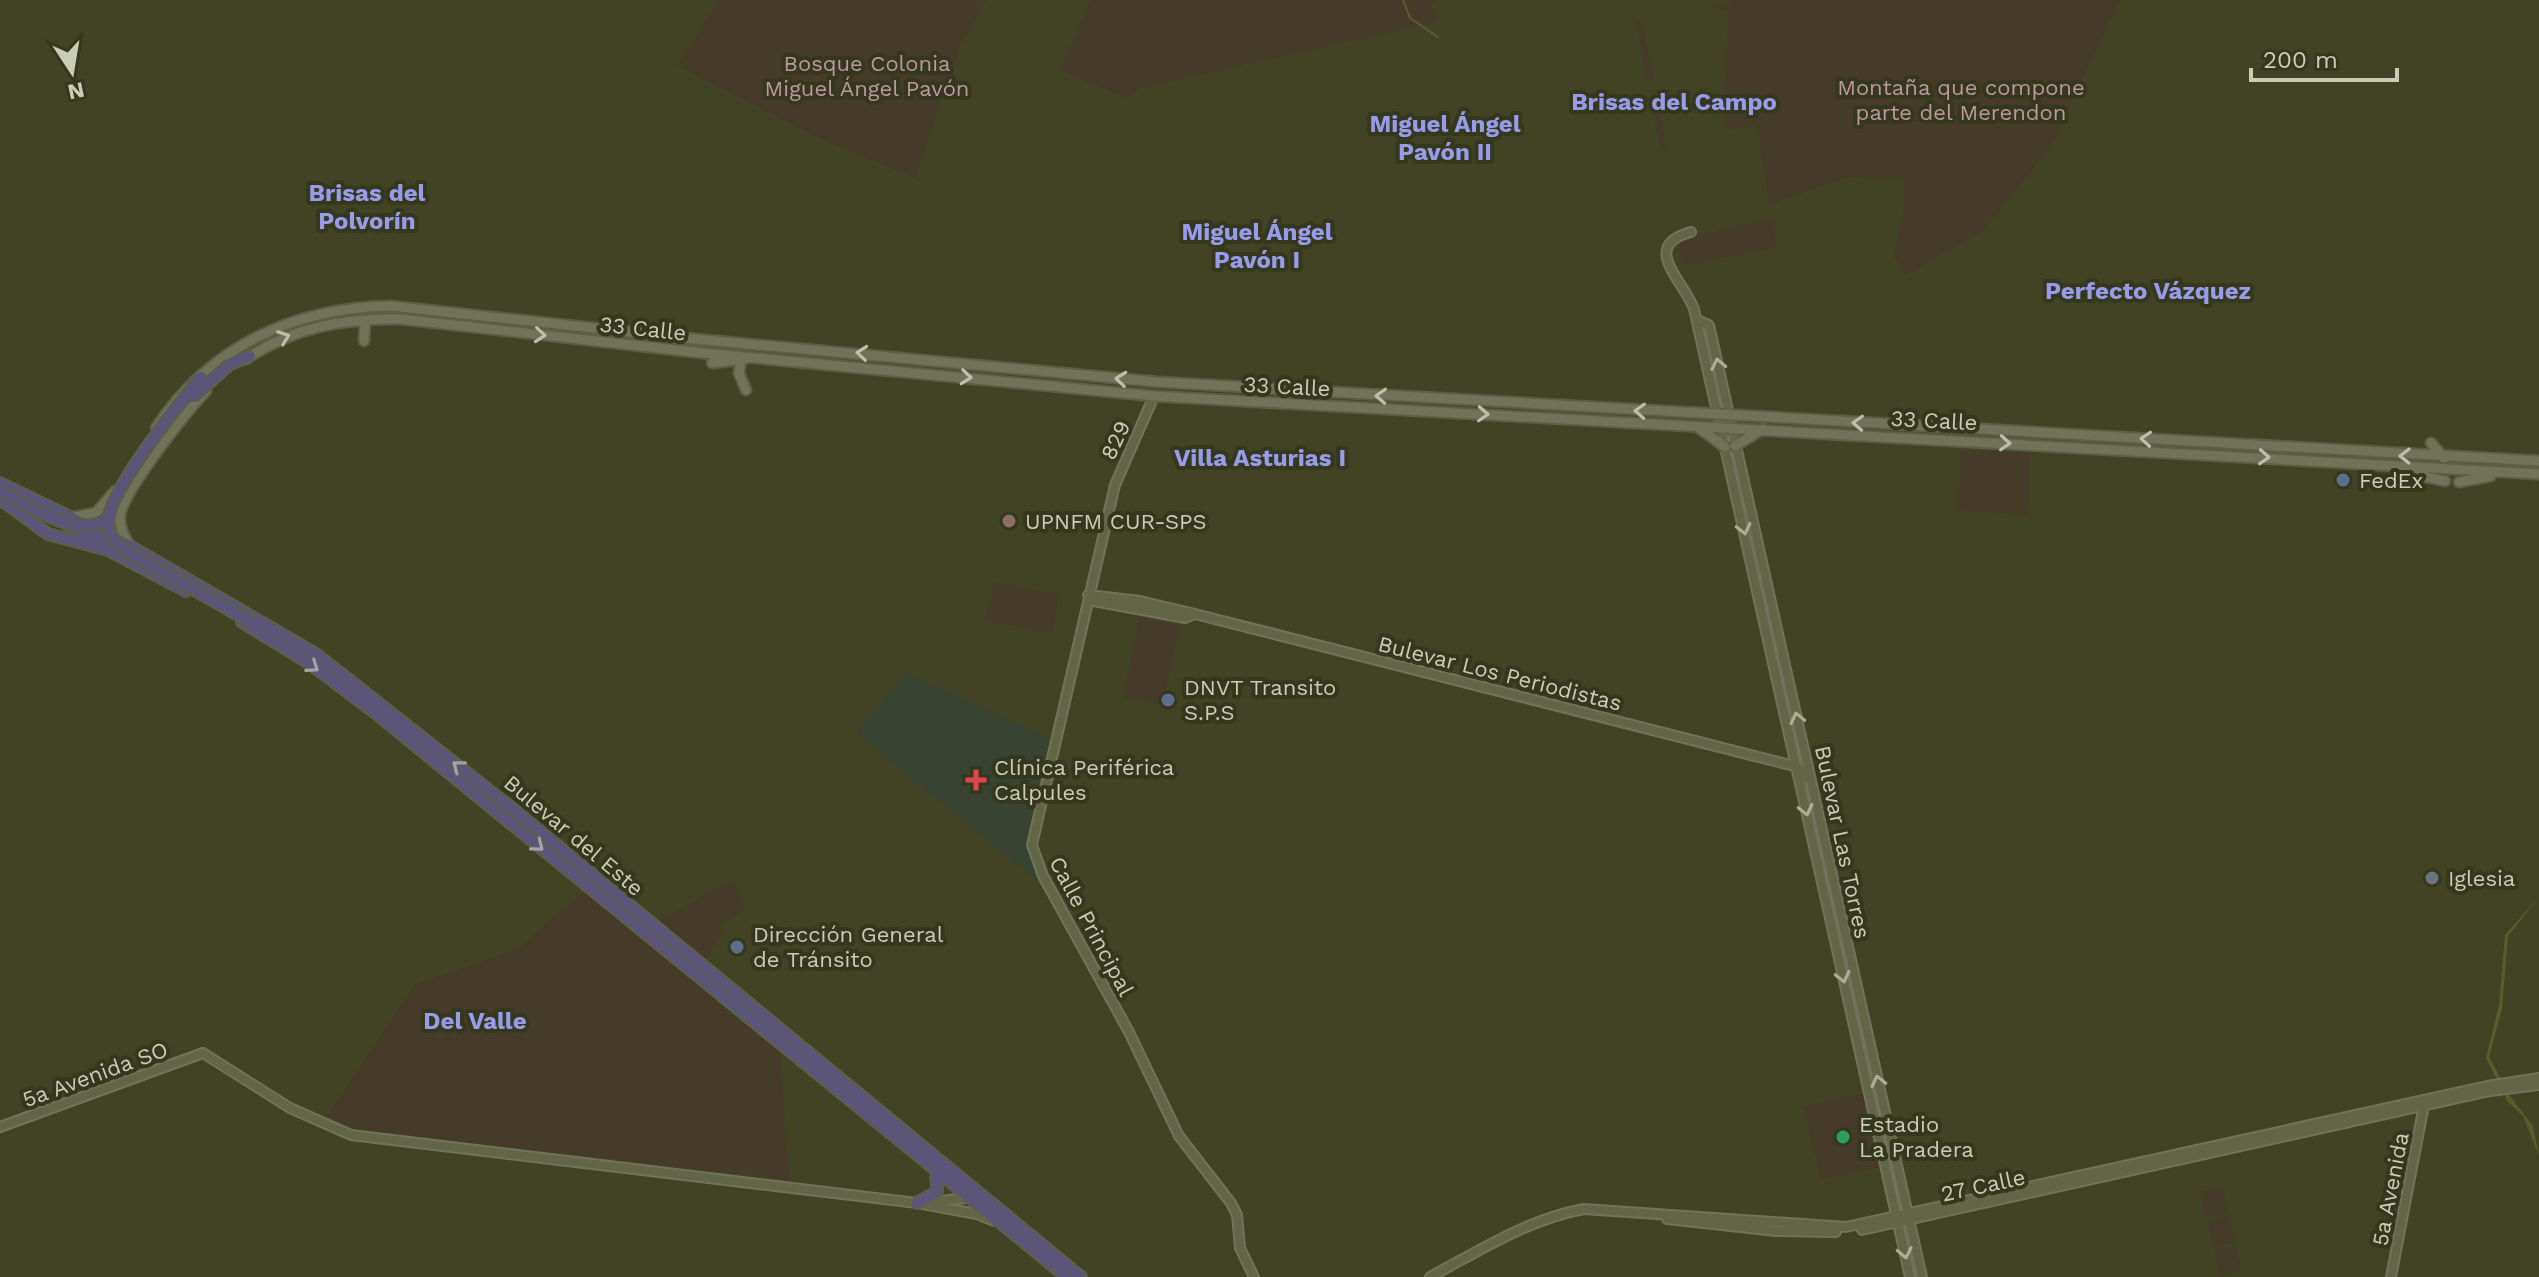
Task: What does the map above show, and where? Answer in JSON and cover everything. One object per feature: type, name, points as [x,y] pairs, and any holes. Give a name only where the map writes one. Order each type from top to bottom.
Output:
[{"type":"highway","points":[[0,491],[75,526],[91,526],[106,520],[193,397],[230,364],[250,356]]},
{"type":"highway","points":[[204,374],[126,484],[110,512],[109,532],[126,551],[252,623],[263,634]]},
{"type":"highway","name":"Bulevar del Este","points":[[0,483],[130,546],[316,654],[891,1133],[982,1196],[1082,1277]]},
{"type":"highway","name":"Bulevar del Este","points":[[0,499],[48,534],[108,550],[263,634],[370,709],[581,874],[938,1166],[969,1198],[1064,1277]]},
{"type":"highway","points":[[69,515],[65,525],[118,551],[128,561]]},
{"type":"highway","points":[[920,1203],[937,1192],[938,1166]]},
{"type":"main road","name":"33 Calle","points":[[113,495],[172,404],[204,374],[265,330],[316,313],[351,307],[390,306],[654,335],[1158,382],[2539,461]]},
{"type":"main road","points":[[422,321],[437,316],[491,316]]},
{"type":"main road","points":[[356,319],[365,322],[364,341]]},
{"type":"main road","name":"33 Calle","points":[[130,546],[121,527],[120,514],[125,502],[193,405],[250,356],[273,341],[313,326],[356,319],[422,321],[746,358],[1154,396],[1766,428],[2384,467],[2451,475]]},
{"type":"main road","points":[[654,335],[692,344],[703,353],[712,345],[762,344]]},
{"type":"main road","points":[[712,363],[746,358]]},
{"type":"main road","points":[[746,358],[739,373],[746,390]]},
{"type":"main road","points":[[1688,425],[1705,430],[1730,446],[1766,428]]},
{"type":"main road","points":[[2439,457],[2451,475],[2539,474]]},
{"type":"main road","points":[[69,515],[96,513],[113,495],[125,502]]},
{"type":"street","name":"Bulevar Las Torres","points":[[1691,232],[1678,236],[1666,250],[1667,262],[1690,299],[1726,427],[1795,767],[1910,1277]]},
{"type":"street","name":"829","points":[[1112,500],[1119,472],[1154,396]]},
{"type":"street","name":"Bulevar Las Torres","points":[[1730,446],[1814,794],[1922,1277]]},
{"type":"street","name":"Calle Principal","points":[[1112,500],[1031,837],[1033,853],[1143,1058],[1179,1136],[1231,1203],[1237,1215],[1240,1248],[1254,1277]]},
{"type":"street","name":"Bulevar Los Periodistas","points":[[1088,595],[1094,601],[1185,618],[1195,614],[1795,767]]},
{"type":"street","points":[[1795,767],[1805,772],[1814,794]]},
{"type":"street","points":[[1815,849],[1822,852],[1826,848]]},
{"type":"street","name":"5a Avenida SO","points":[[0,1127],[203,1053],[290,1108],[351,1135],[920,1203]]},
{"type":"street","name":"27 Calle","points":[[2517,1085],[2539,1078]]},
{"type":"street","name":"27 Calle","points":[[1441,1277],[1539,1225],[1584,1213],[1801,1233],[1851,1231],[2488,1088],[2539,1085]]},
{"type":"street","name":"5a Avenida","points":[[2391,1277],[2424,1103]]},
{"type":"street","points":[[920,1203],[982,1196]]},
{"type":"street","points":[[920,1203],[977,1214],[999,1223]]},
{"type":"street","name":"27 Calle","points":[[1430,1277],[1538,1221],[1584,1209],[1830,1227],[1898,1222]]},
{"type":"shaded area","name":"Clínica Periférica Calpules","points":[[906,673],[1049,738],[1027,837],[1028,851],[1045,888],[857,733]]},
{"type":"shaded area","points":[[2539,897],[2508,936],[2502,1009],[2489,1057],[2512,1099],[2533,1126],[2539,1156],[2523,1116],[2508,1102],[2486,1058],[2499,1005],[2505,935]]},
{"type":"green space","name":"Bosque Colonia Miguel Ángel Pavón","points":[[719,0],[986,0],[959,47],[915,178],[820,138],[678,66]]},
{"type":"green space","points":[[1091,0],[1436,0],[1430,5],[1439,21],[1138,88],[1133,95],[1125,97],[1060,70]]},
{"type":"green space","name":"Montaña que compone parte del Merendon","points":[[1730,0],[2119,0],[2051,146],[1984,230],[1906,275],[1894,256],[1904,211],[1903,179],[1848,177],[1769,204],[1757,125],[1728,129],[1723,113],[1729,12],[1708,4],[1728,6]]},
{"type":"green space","points":[[1637,19],[1641,22],[1654,77],[1651,80],[1646,78]]},
{"type":"green space","points":[[1653,95],[1658,97],[1667,152],[1661,149],[1651,100]]},
{"type":"green space","points":[[1773,218],[1776,247],[1683,265],[1678,241]]},
{"type":"green space","points":[[1961,451],[2029,453],[2028,515],[1957,509]]},
{"type":"green space","points":[[994,582],[1059,595],[1052,633],[986,620]]},
{"type":"green space","points":[[1140,616],[1180,626],[1162,703],[1123,698]]},
{"type":"green space","points":[[733,880],[745,909],[720,925],[723,930],[702,964],[655,923]]},
{"type":"green space","points":[[583,892],[780,1053],[789,1180],[355,1129],[328,1116],[415,985],[518,949]]},
{"type":"green space","name":"Estadio La Pradera","points":[[1865,1093],[1881,1167],[1821,1179],[1804,1107]]},
{"type":"green space","points":[[2222,1187],[2228,1212],[2206,1217],[2200,1192]]},
{"type":"green space","points":[[2229,1216],[2235,1242],[2214,1247],[2208,1222]]},
{"type":"green space","points":[[2235,1246],[2241,1271],[2220,1276],[2214,1251]]},
{"type":"waterway","points":[[1403,0],[1410,18],[1438,37]]},
{"type":"place","name":"FedEx","points":[[2343,480]]},
{"type":"place","name":"UPNFM CUR-SPS","points":[[1009,521]]},
{"type":"place","name":"DNVT Transito S.P.S","points":[[1168,700]]},
{"type":"place","name":"Clínica Periférica Calpules","points":[[976,780]]},
{"type":"place","name":"Iglesia","points":[[2432,878]]},
{"type":"place","name":"Dirección General de Tránsito","points":[[737,947]]},
{"type":"place","name":"Estadio La Pradera","points":[[1843,1137]]},
{"type":"district","name":"Brisas del Campo","points":[[1674,102]]},
{"type":"district","name":"Miguel Ángel Pavón II","points":[[1445,138]]},
{"type":"district","name":"Brisas del Polvorín","points":[[367,207]]},
{"type":"district","name":"Miguel Ángel Pavón I","points":[[1257,246]]},
{"type":"district","name":"Perfecto Vázquez","points":[[2148,291]]},
{"type":"district","name":"Villa Asturias I","points":[[1260,458]]},
{"type":"district","name":"Del Valle","points":[[475,1021]]}]
